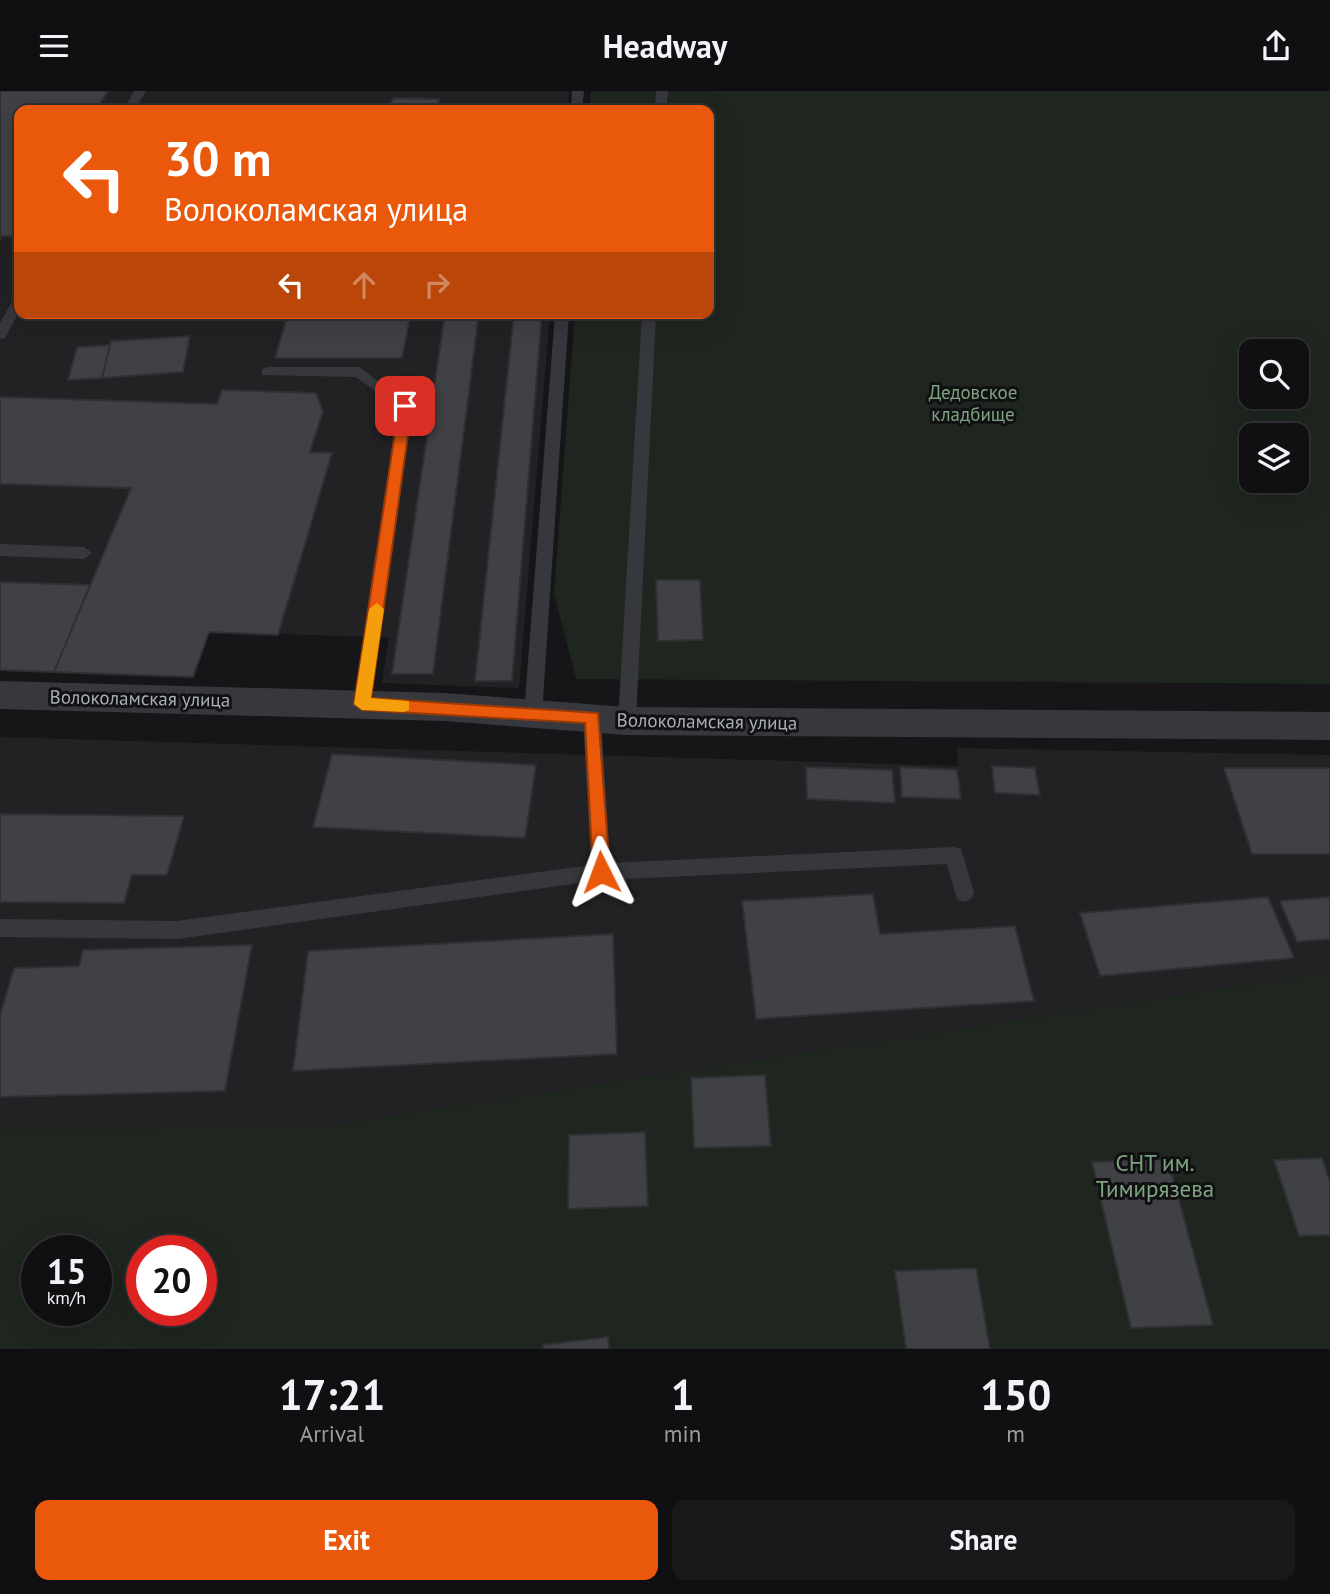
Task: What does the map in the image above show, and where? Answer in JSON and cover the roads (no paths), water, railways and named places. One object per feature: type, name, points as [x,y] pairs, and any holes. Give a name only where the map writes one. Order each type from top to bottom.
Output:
[{"type":"street","name":"Волоколамская улица","points":[[0,695],[362,704],[627,721],[1330,726]]},
{"type":"lane","points":[[0,335],[14,310]]},
{"type":"lane","points":[[533,713],[562,319]]},
{"type":"lane","points":[[627,721],[649,319]]},
{"type":"lane","points":[[267,372],[359,372],[405,406],[362,704]]},
{"type":"lane","points":[[0,550],[84,554]]},
{"type":"lane","points":[[593,717],[601,872]]},
{"type":"lane","points":[[0,928],[177,930],[601,872],[954,855],[964,893]]},
{"type":"park label","name":"Дедовское кладбище","points":[[973,403]]},
{"type":"park label","name":"СНТ им. Тимирязева","points":[[1155,1175]]}]
